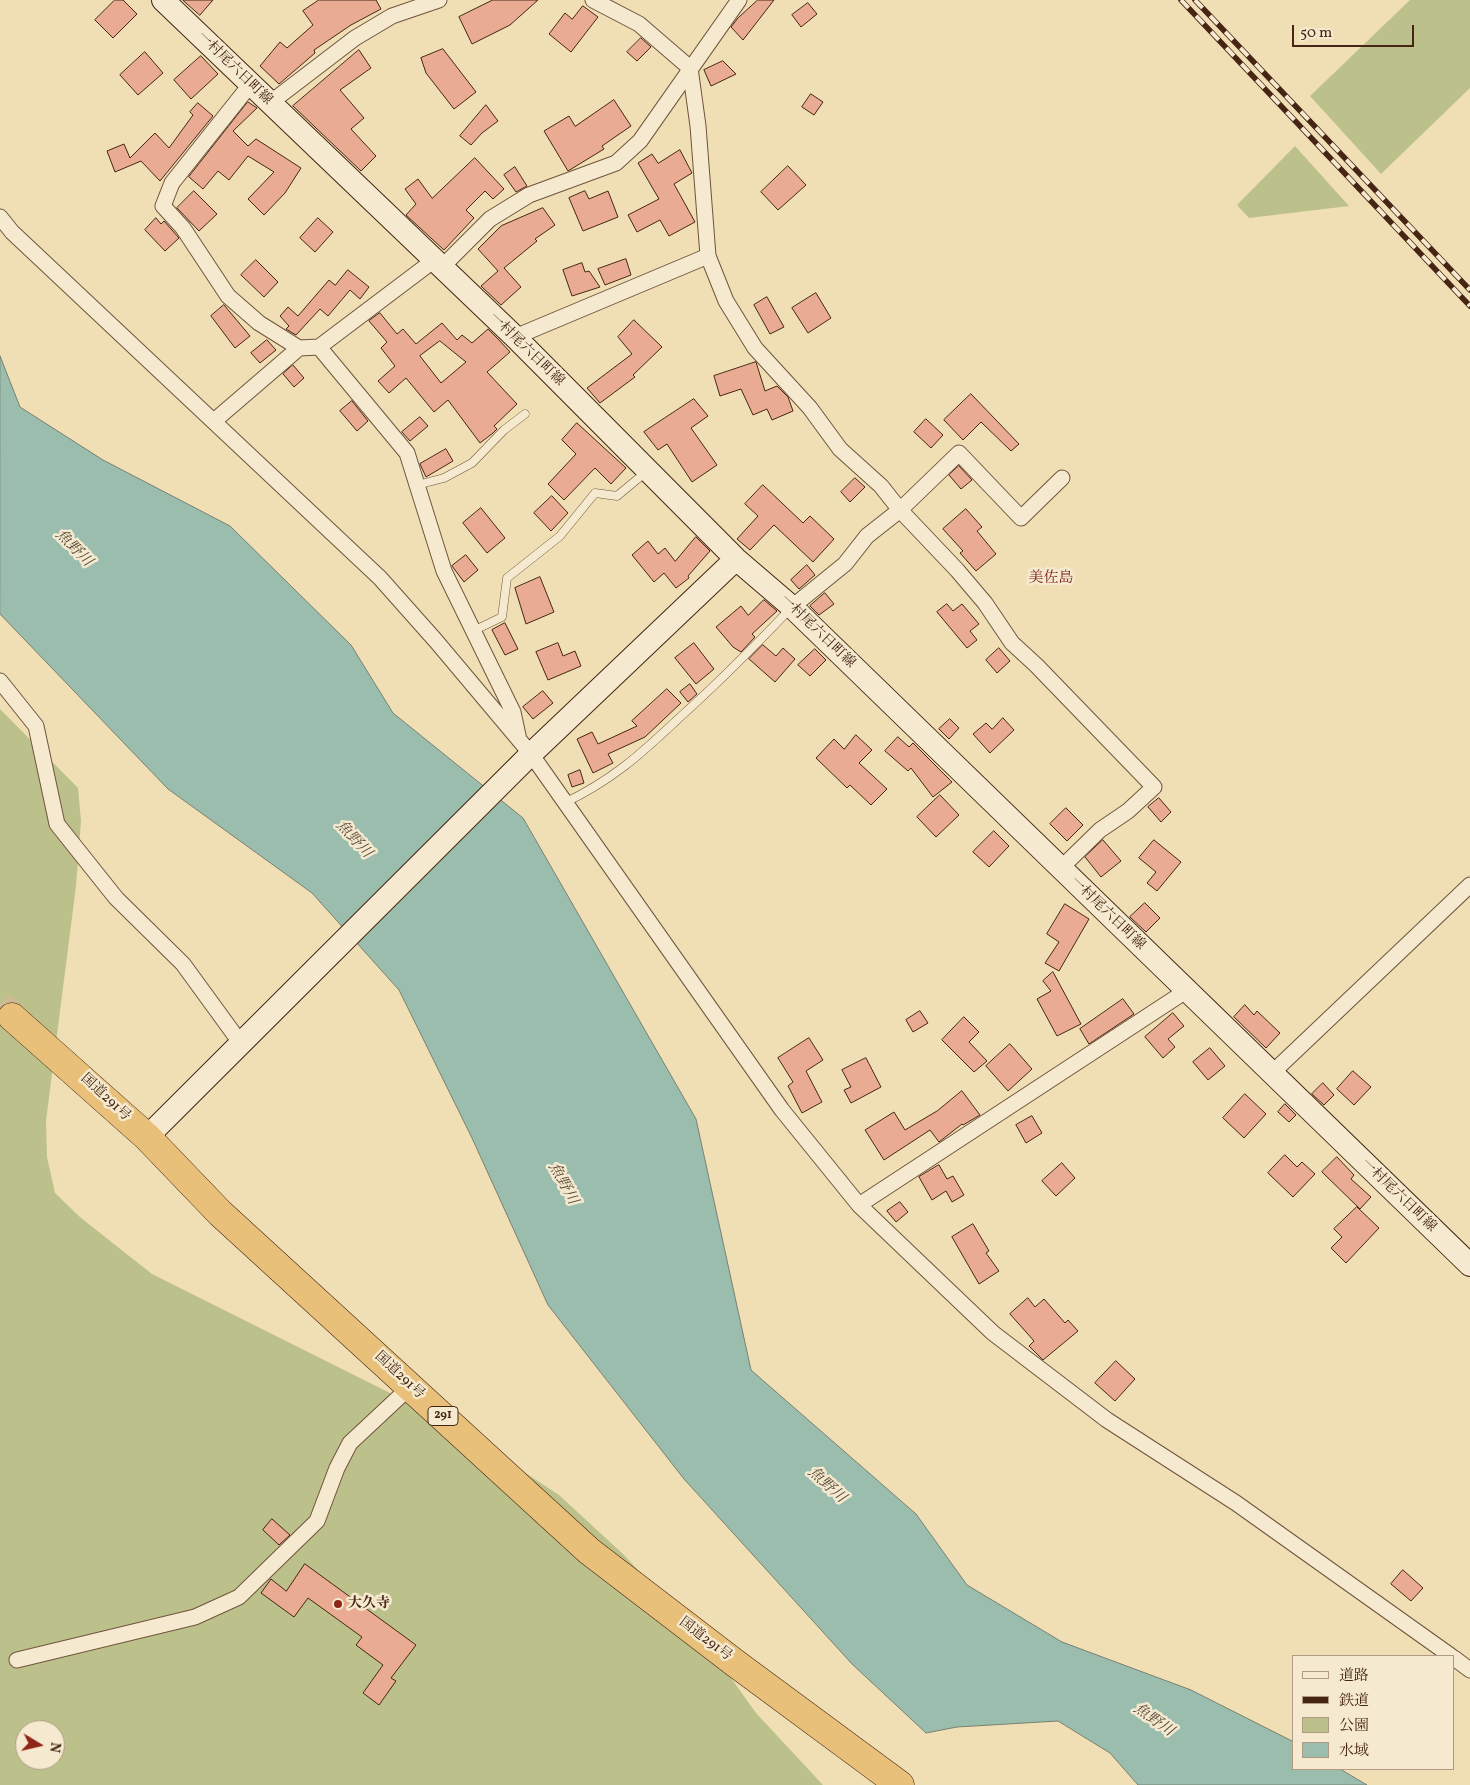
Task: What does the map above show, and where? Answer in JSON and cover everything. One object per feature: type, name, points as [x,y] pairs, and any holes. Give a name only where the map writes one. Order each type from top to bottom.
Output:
[{"type":"highway","name":"国道291号","points":[[12,1017],[147,1137],[220,1213],[589,1551],[735,1663],[900,1785]]},
{"type":"main road","name":"一村尾六日町線","points":[[163,0],[514,337],[736,559],[792,607],[1271,1074],[1470,1265]]},
{"type":"main road","points":[[147,1137],[242,1045],[525,748],[736,559]]},
{"type":"street","points":[[270,103],[355,38],[392,16],[439,0]]},
{"type":"street","points":[[593,0],[639,24],[690,68],[698,126],[708,256],[726,301],[756,348],[810,408],[840,449],[881,486],[900,510],[957,570],[985,603],[1012,643],[1036,665],[1154,788],[1128,811],[1100,830],[1060,869]]},
{"type":"street","points":[[250,84],[172,183],[162,206],[183,228],[228,296],[259,323],[299,348],[319,347],[437,264],[490,219],[529,196],[616,163],[640,141],[739,0]]},
{"type":"street","points":[[0,217],[12,232],[380,578],[436,641],[525,748],[782,1110],[859,1205],[993,1333],[1107,1420],[1236,1503],[1449,1655]]},
{"type":"street","points":[[514,337],[708,256]]},
{"type":"street","points":[[319,347],[406,453],[444,571],[513,712],[525,748]]},
{"type":"street","points":[[214,421],[299,348]]},
{"type":"street","points":[[792,607],[845,564],[866,536],[900,510],[959,453],[1021,518],[1062,478]]},
{"type":"street","points":[[0,681],[36,726],[57,824],[116,898],[182,964],[242,1045]]},
{"type":"street","points":[[1271,1074],[1470,885]]},
{"type":"street","points":[[859,1205],[1186,991]]},
{"type":"street","points":[[17,1660],[195,1618],[239,1597],[318,1521],[338,1468],[350,1443],[411,1386]]},
{"type":"street","points":[[1455,1659],[1470,1670]]},
{"type":"lane","points":[[417,485],[444,478],[472,463],[504,430],[525,414]]},
{"type":"lane","points":[[473,630],[502,617],[507,578],[560,536],[595,493],[617,496],[648,470]]},
{"type":"lane","points":[[564,803],[595,788],[631,763],[730,672],[792,607]]},
{"type":"green space","points":[[1410,0],[1470,0],[1470,88],[1381,174],[1310,96]]},
{"type":"green space","points":[[1295,146],[1349,206],[1249,218],[1237,205]]},
{"type":"green space","points":[[0,709],[78,788],[81,821],[76,886],[46,1121],[47,1157],[55,1193],[81,1218],[152,1274],[446,1421],[559,1495],[623,1554],[704,1640],[756,1713],[823,1785],[0,1785]]},
{"type":"water","name":"魚野川","points":[[0,356],[20,407],[103,460],[230,526],[351,645],[393,713],[523,818],[696,1119],[751,1370],[916,1514],[967,1585],[1062,1642],[1191,1690],[1292,1741],[1292,1770],[1342,1770],[1367,1785],[1138,1785],[1110,1753],[1058,1721],[957,1727],[926,1733],[852,1664],[684,1479],[548,1305],[472,1138],[399,990],[312,893],[168,789],[0,614]]},
{"type":"building","points":[[115,0],[123,0],[137,14],[113,38],[95,20]]},
{"type":"building","points":[[183,0],[213,0],[200,15]]},
{"type":"building","points":[[319,0],[376,0],[381,9],[351,25],[314,50],[315,53],[279,84],[260,66],[280,42],[287,48],[313,25],[303,11]]},
{"type":"building","points":[[493,0],[538,0],[510,25],[472,44],[459,17]]},
{"type":"building","points":[[758,0],[774,0],[743,40],[731,27]]},
{"type":"building","points":[[808,3],[817,14],[801,27],[792,15]]},
{"type":"building","points":[[583,6],[598,17],[571,52],[549,34],[565,13],[572,19]]},
{"type":"building","points":[[641,38],[651,47],[637,61],[627,52]]},
{"type":"building","points":[[443,49],[476,92],[454,109],[426,73],[421,58]]},
{"type":"building","points":[[359,50],[371,68],[340,90],[364,118],[351,129],[376,156],[361,171],[293,106]]},
{"type":"building","points":[[145,52],[163,73],[138,95],[120,75]]},
{"type":"building","points":[[201,56],[218,74],[191,99],[174,80]]},
{"type":"building","points":[[723,61],[736,74],[711,86],[704,70]]},
{"type":"building","points":[[811,94],[823,102],[814,115],[802,107]]},
{"type":"building","points":[[614,100],[631,126],[602,146],[604,149],[568,171],[544,131],[569,116],[575,126]]},
{"type":"building","points":[[248,102],[257,108],[233,131],[248,146],[256,139],[301,168],[285,193],[264,215],[248,199],[274,172],[248,156],[229,180],[218,171],[203,189],[189,177]]},
{"type":"building","points":[[198,103],[213,116],[160,181],[141,161],[115,172],[107,151],[124,144],[130,158],[155,133],[169,148],[193,115],[190,112]]},
{"type":"building","points":[[486,105],[498,121],[482,133],[471,145],[460,136]]},
{"type":"building","points":[[680,150],[692,173],[674,184],[695,222],[669,236],[660,220],[637,232],[628,215],[659,199],[638,163],[652,154],[658,163]]},
{"type":"building","points":[[475,158],[504,189],[493,199],[485,191],[466,210],[474,218],[444,250],[406,215],[416,204],[405,189],[418,179],[432,198]]},
{"type":"building","points":[[788,166],[806,185],[778,210],[761,192]]},
{"type":"building","points":[[515,167],[527,186],[516,192],[504,175]]},
{"type":"building","points":[[194,191],[217,214],[199,231],[177,208]]},
{"type":"building","points":[[585,191],[589,199],[608,191],[618,217],[583,231],[569,198]]},
{"type":"building","points":[[543,208],[555,225],[535,239],[537,241],[504,268],[521,287],[501,305],[481,286],[498,271],[478,249],[501,226]]},
{"type":"building","points":[[156,218],[161,224],[164,221],[179,238],[165,251],[145,230]]},
{"type":"building","points":[[318,218],[333,232],[315,252],[300,238]]},
{"type":"building","points":[[626,259],[631,275],[605,285],[598,269]]},
{"type":"building","points":[[256,260],[278,282],[264,297],[241,275]]},
{"type":"building","points":[[582,263],[585,272],[589,271],[600,287],[572,296],[563,270]]},
{"type":"building","points":[[348,270],[369,287],[360,299],[350,290],[328,316],[320,309],[296,335],[286,329],[289,326],[280,316],[288,307],[298,316],[329,280],[335,285]]},
{"type":"building","points":[[816,293],[831,318],[808,333],[792,308]]},
{"type":"building","points":[[767,297],[784,327],[770,334],[754,305]]},
{"type":"building","points":[[224,305],[250,336],[235,348],[211,316]]},
{"type":"building","points":[[380,313],[397,334],[403,329],[416,344],[442,323],[457,340],[462,335],[472,343],[488,329],[510,352],[487,372],[517,404],[494,426],[497,429],[480,443],[448,400],[434,412],[406,378],[389,393],[378,381],[395,366],[381,348],[387,342],[369,321]],"holes":[[[440,341],[466,362],[441,383],[420,356]]]},
{"type":"building","points":[[634,320],[662,347],[633,375],[635,377],[600,403],[587,388],[632,354],[618,337]]},
{"type":"building","points":[[267,340],[276,350],[260,363],[251,353]]},
{"type":"building","points":[[756,362],[765,391],[777,386],[788,397],[793,411],[772,420],[767,409],[753,415],[741,389],[720,396],[714,376]]},
{"type":"building","points":[[293,365],[304,378],[294,387],[283,374]]},
{"type":"building","points":[[971,394],[1019,444],[1011,451],[981,422],[963,440],[944,420]]},
{"type":"building","points":[[694,399],[708,416],[691,428],[717,465],[692,482],[667,444],[658,450],[644,432]]},
{"type":"building","points":[[352,401],[368,421],[357,431],[340,411]]},
{"type":"building","points":[[420,417],[428,426],[410,441],[402,432]]},
{"type":"building","points":[[926,419],[943,435],[931,448],[914,432]]},
{"type":"building","points":[[577,423],[626,468],[611,484],[595,468],[564,500],[548,484],[576,454],[562,440]]},
{"type":"building","points":[[446,449],[453,461],[426,477],[420,464]]},
{"type":"building","points":[[959,466],[972,480],[961,489],[949,475]]},
{"type":"building","points":[[855,478],[865,487],[850,502],[841,492]]},
{"type":"building","points":[[763,485],[803,523],[810,516],[834,539],[813,562],[774,525],[750,550],[737,539],[758,516],[745,504]]},
{"type":"building","points":[[552,496],[568,513],[551,531],[534,513]]},
{"type":"building","points":[[481,508],[505,538],[487,553],[463,523]]},
{"type":"building","points":[[966,509],[982,527],[977,531],[996,554],[976,571],[960,553],[963,551],[943,529]]},
{"type":"building","points":[[696,537],[710,551],[688,576],[689,578],[676,588],[664,573],[654,582],[632,555],[648,541],[658,554],[665,548],[675,561]]},
{"type":"building","points":[[466,555],[478,570],[464,582],[452,566]]},
{"type":"building","points":[[807,565],[815,575],[799,589],[791,580]]},
{"type":"building","points":[[540,577],[554,612],[526,624],[515,588]]},
{"type":"building","points":[[825,593],[834,604],[819,615],[810,606]]},
{"type":"building","points":[[764,600],[777,611],[752,634],[755,637],[741,652],[733,647],[716,627],[741,606],[748,615]]},
{"type":"building","points":[[947,604],[953,611],[962,604],[979,624],[970,631],[977,640],[967,648],[937,612]]},
{"type":"building","points":[[505,623],[518,649],[505,655],[492,630]]},
{"type":"building","points":[[558,643],[563,656],[575,651],[581,666],[548,680],[536,652]]},
{"type":"building","points":[[694,643],[714,669],[696,684],[675,658]]},
{"type":"building","points":[[763,645],[776,656],[783,648],[795,659],[775,682],[749,659]]},
{"type":"building","points":[[999,648],[1010,661],[997,673],[986,660]]},
{"type":"building","points":[[815,649],[826,660],[810,676],[798,665]]},
{"type":"building","points":[[690,684],[697,694],[688,702],[680,692]]},
{"type":"building","points":[[667,689],[681,703],[645,737],[608,754],[613,763],[593,773],[577,739],[592,732],[598,744],[637,726],[632,721]]},
{"type":"building","points":[[543,691],[553,703],[533,719],[523,707]]},
{"type":"building","points":[[1003,718],[1014,730],[990,753],[973,734],[986,723],[992,729]]},
{"type":"building","points":[[950,719],[959,728],[949,739],[939,729]]},
{"type":"building","points":[[856,735],[872,750],[859,763],[887,789],[871,805],[850,785],[847,788],[816,758],[834,739],[844,749]]},
{"type":"building","points":[[898,737],[909,747],[913,743],[952,782],[933,797],[911,768],[908,771],[885,751]]},
{"type":"building","points":[[580,770],[584,783],[572,787],[568,775]]},
{"type":"building","points":[[940,795],[959,815],[936,837],[917,817]]},
{"type":"building","points":[[1159,798],[1171,812],[1161,822],[1148,807]]},
{"type":"building","points":[[1066,808],[1083,825],[1067,841],[1050,824]]},
{"type":"building","points":[[994,831],[1009,846],[989,867],[973,852]]},
{"type":"building","points":[[1103,840],[1121,861],[1101,877],[1085,857]]},
{"type":"building","points":[[1154,840],[1181,862],[1157,891],[1147,883],[1156,872],[1139,858]]},
{"type":"building","points":[[1145,903],[1160,918],[1146,932],[1130,917]]},
{"type":"building","points":[[1065,904],[1089,919],[1059,971],[1045,963],[1059,942],[1047,934]]},
{"type":"building","points":[[1053,972],[1081,1024],[1057,1036],[1037,999],[1051,991],[1043,981]]},
{"type":"building","points":[[1123,999],[1134,1014],[1089,1044],[1080,1029]]},
{"type":"building","points":[[1245,1005],[1254,1015],[1257,1011],[1280,1033],[1266,1048],[1234,1017]]},
{"type":"building","points":[[920,1011],[928,1023],[913,1032],[906,1020]]},
{"type":"building","points":[[1173,1013],[1184,1026],[1168,1039],[1175,1047],[1163,1058],[1145,1037]]},
{"type":"building","points":[[964,1017],[979,1032],[969,1042],[987,1061],[974,1072],[942,1040]]},
{"type":"building","points":[[809,1038],[823,1060],[806,1071],[822,1102],[802,1113],[788,1086],[793,1082],[778,1058]]},
{"type":"building","points":[[1010,1044],[1032,1069],[1008,1091],[986,1066]]},
{"type":"building","points":[[1210,1048],[1225,1066],[1208,1080],[1193,1062]]},
{"type":"building","points":[[866,1058],[881,1087],[851,1103],[844,1090],[851,1087],[842,1070]]},
{"type":"building","points":[[1353,1071],[1371,1087],[1354,1105],[1337,1089]]},
{"type":"building","points":[[1323,1083],[1334,1095],[1324,1105],[1312,1094]]},
{"type":"building","points":[[962,1091],[980,1115],[962,1124],[939,1142],[930,1130],[884,1160],[865,1130],[894,1112],[905,1130],[937,1111]]},
{"type":"building","points":[[1245,1094],[1266,1114],[1244,1138],[1223,1118]]},
{"type":"building","points":[[1285,1104],[1296,1115],[1289,1122],[1278,1112]]},
{"type":"building","points":[[1032,1116],[1042,1133],[1026,1143],[1016,1125]]},
{"type":"building","points":[[1285,1155],[1297,1167],[1302,1162],[1315,1174],[1293,1197],[1268,1173]]},
{"type":"building","points":[[1337,1157],[1354,1175],[1351,1179],[1371,1197],[1360,1209],[1322,1172]]},
{"type":"building","points":[[1062,1163],[1075,1178],[1056,1196],[1042,1181]]},
{"type":"building","points":[[939,1165],[947,1179],[953,1176],[964,1195],[952,1202],[946,1191],[932,1200],[919,1177]]},
{"type":"building","points":[[900,1202],[908,1212],[896,1222],[887,1211]]},
{"type":"building","points":[[1357,1207],[1379,1228],[1346,1263],[1331,1248],[1342,1237],[1334,1229]]},
{"type":"building","points":[[973,1224],[989,1251],[986,1253],[999,1271],[979,1284],[952,1237]]},
{"type":"building","points":[[1028,1298],[1035,1307],[1044,1299],[1065,1323],[1068,1320],[1078,1331],[1043,1360],[1029,1346],[1034,1341],[1010,1314]]},
{"type":"building","points":[[1116,1361],[1135,1379],[1115,1401],[1095,1383]]},
{"type":"building","points":[[272,1519],[290,1535],[279,1545],[263,1530]]},
{"type":"building","name":"大久寺","points":[[305,1564],[416,1645],[391,1678],[396,1681],[379,1705],[363,1693],[383,1665],[356,1645],[362,1637],[308,1598],[294,1617],[261,1593],[271,1579],[286,1591]]},
{"type":"building","points":[[1403,1570],[1423,1588],[1411,1601],[1391,1584]]},
{"type":"tunnel","points":[[0,1004],[12,1017]]},
{"type":"railway","points":[[1181,0],[1470,306]]},
{"type":"railway","points":[[1195,0],[1470,290]]},
{"type":"place","name":"大久寺","points":[[338,1604]]},
{"type":"district","name":"美佐島","points":[[1051,579]]}]
